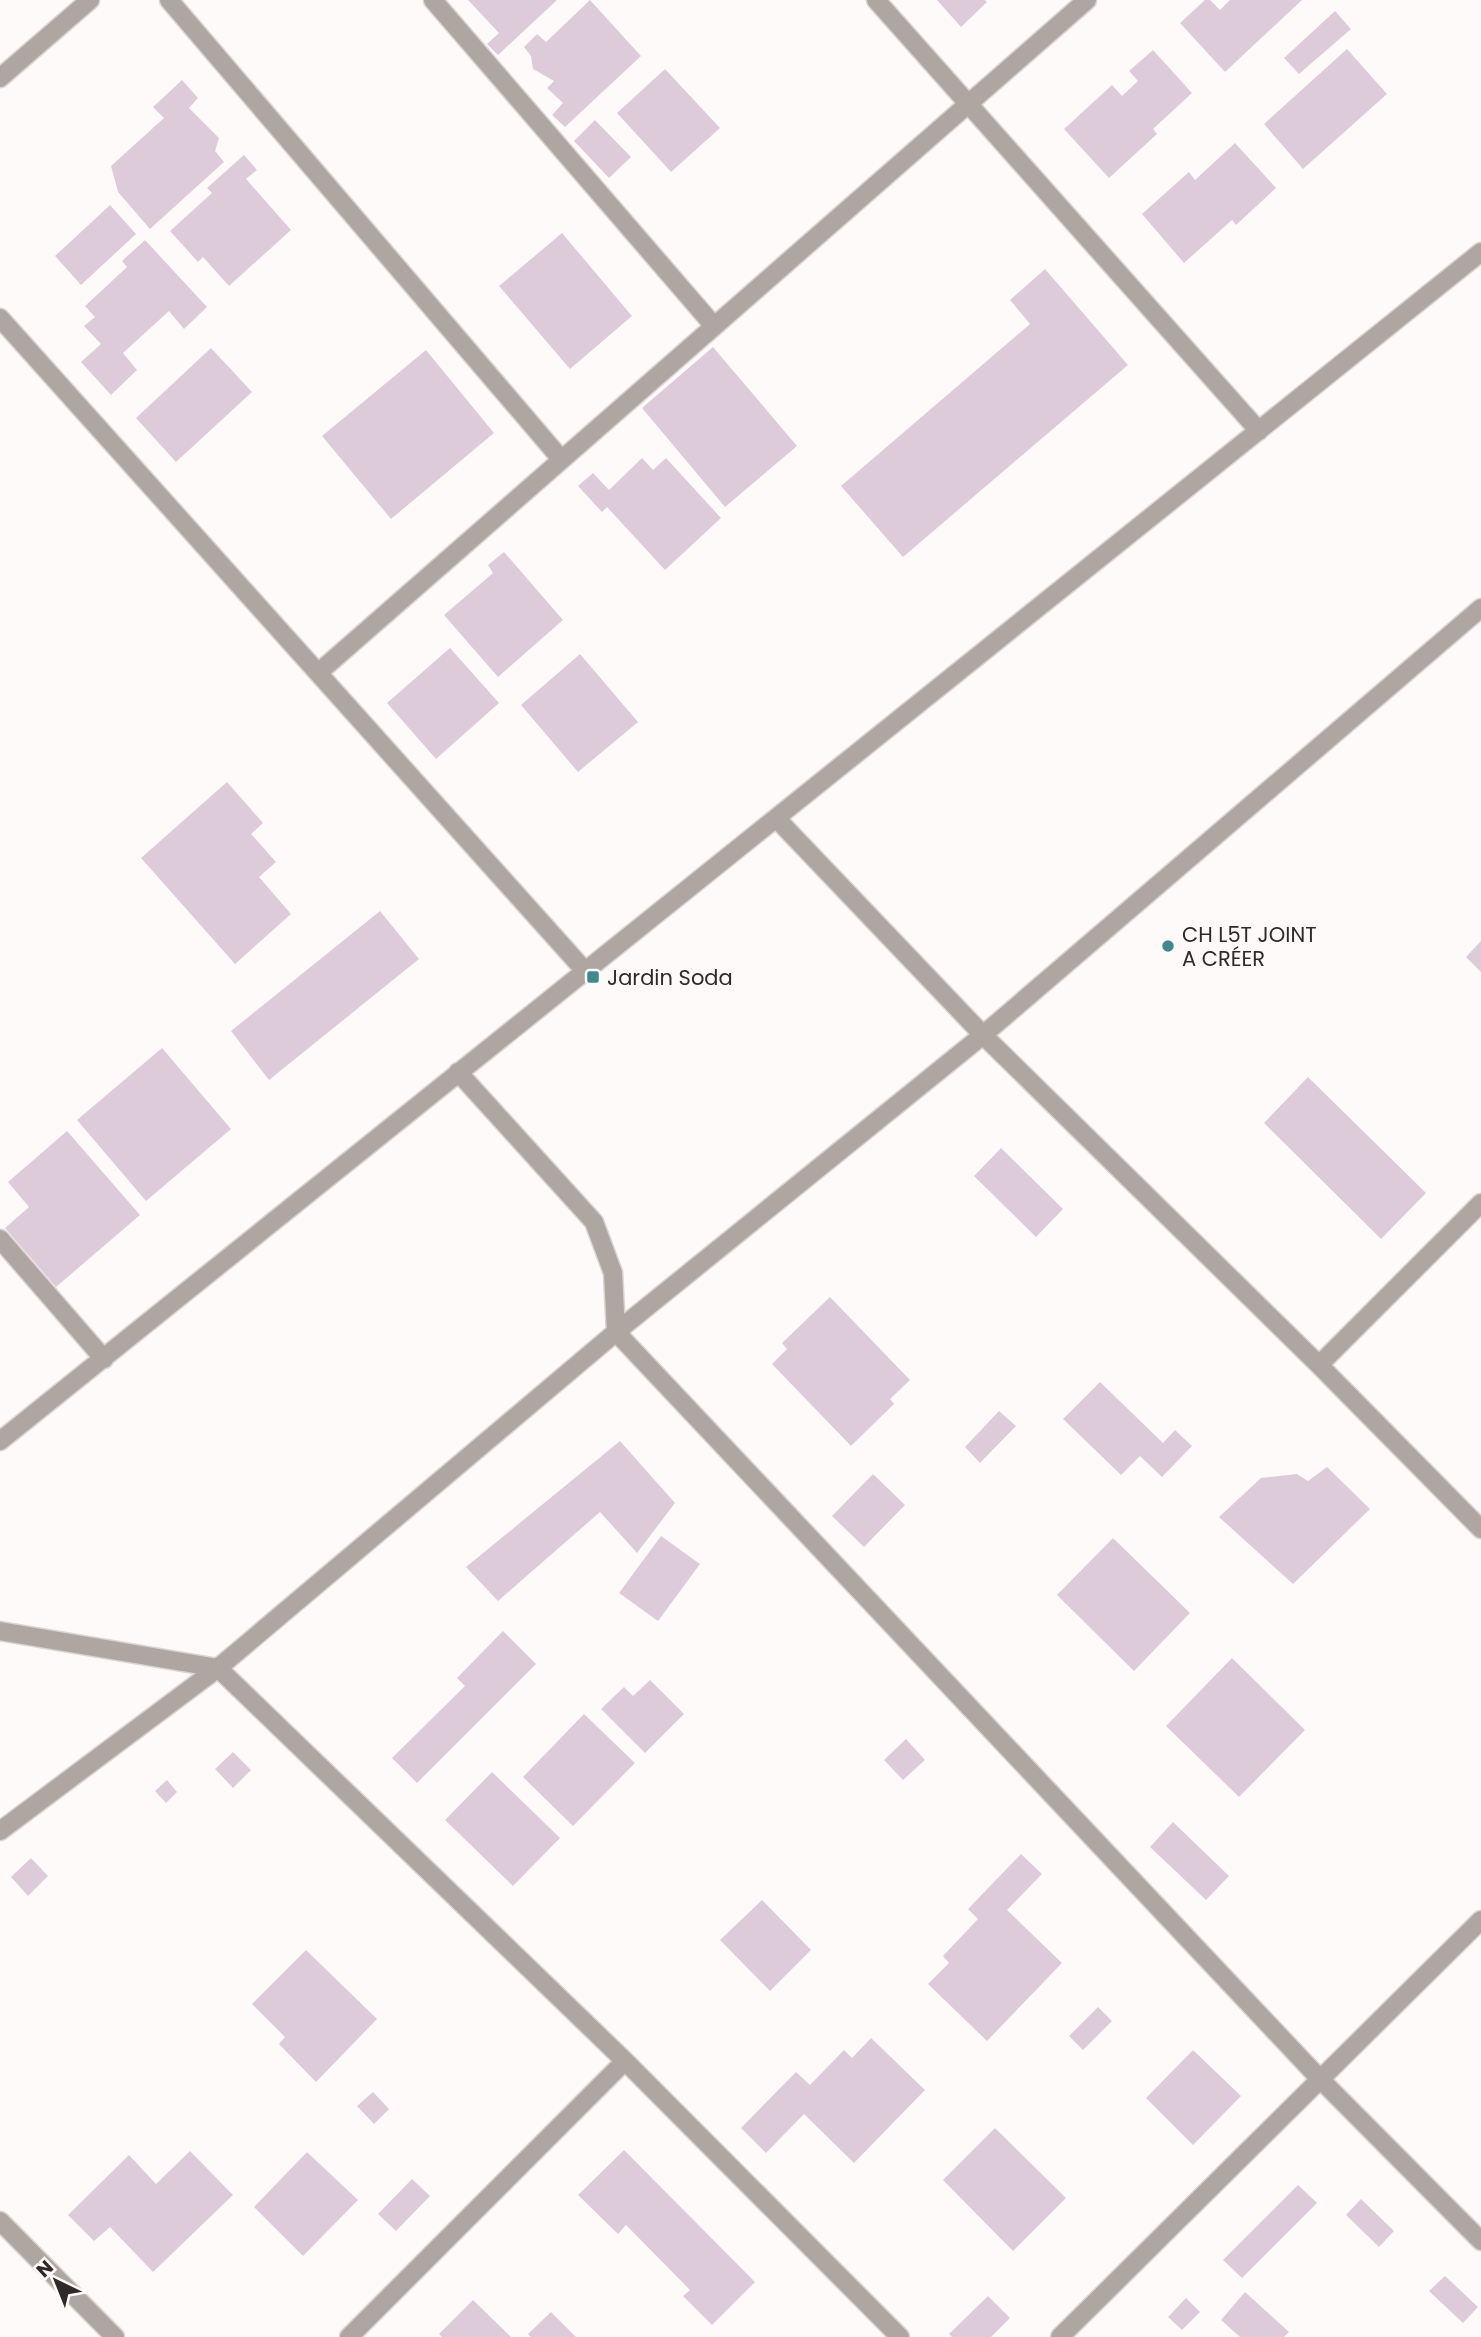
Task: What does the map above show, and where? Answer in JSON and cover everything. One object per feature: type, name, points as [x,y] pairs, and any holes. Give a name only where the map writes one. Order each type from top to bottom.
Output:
[{"type":"street","points":[[0,78],[90,0]]},
{"type":"street","points":[[169,0],[561,459]]},
{"type":"street","points":[[433,0],[714,326]]},
{"type":"street","points":[[876,0],[1259,431]]},
{"type":"street","points":[[318,673],[1087,0]]},
{"type":"street","points":[[0,1441],[1481,252]]},
{"type":"street","points":[[0,318],[586,971]]},
{"type":"street","points":[[0,1831],[218,1668],[616,1332],[983,1035],[1481,608]]},
{"type":"street","points":[[776,818],[983,1035],[1319,1365],[1481,1529]]},
{"type":"street","points":[[458,1072],[594,1222],[612,1273],[616,1332],[1320,2079],[1481,2241]]},
{"type":"street","points":[[1319,1365],[1481,1203]]},
{"type":"street","points":[[0,1239],[104,1359]]},
{"type":"street","points":[[0,1631],[218,1668],[625,2061],[900,2337]]},
{"type":"street","points":[[1060,2337],[1481,1920]]},
{"type":"street","points":[[349,2337],[625,2061]]},
{"type":"street","points":[[0,2221],[115,2337]]},
{"type":"building","points":[[468,0],[557,0],[498,55],[487,44],[499,33]]},
{"type":"building","points":[[590,0],[641,56],[565,127],[552,115],[563,103],[547,88],[554,81],[533,69],[531,56],[524,47],[537,34],[546,42]]},
{"type":"building","points":[[937,0],[985,0],[987,2],[961,27]]},
{"type":"building","points":[[1205,0],[1210,0],[1220,10],[1230,0],[1302,0],[1225,72],[1180,23]]},
{"type":"building","points":[[1335,11],[1351,29],[1299,74],[1284,58]]},
{"type":"building","points":[[1347,49],[1387,94],[1303,169],[1264,124]]},
{"type":"building","points":[[1153,50],[1192,93],[1153,129],[1157,134],[1109,178],[1064,129],[1112,85],[1122,96],[1138,81],[1129,71]]},
{"type":"building","points":[[665,69],[720,128],[671,172],[617,113]]},
{"type":"building","points":[[182,80],[198,98],[189,108],[219,138],[215,151],[224,162],[150,229],[118,192],[111,166],[164,118],[153,107]]},
{"type":"building","points":[[595,120],[631,157],[609,178],[574,141]]},
{"type":"building","points":[[1235,143],[1276,188],[1236,225],[1232,220],[1184,263],[1142,214],[1189,172],[1195,180]]},
{"type":"building","points":[[244,155],[257,170],[246,179],[291,230],[229,286],[203,257],[198,262],[170,231],[212,193],[207,188]]},
{"type":"building","points":[[110,205],[136,234],[81,285],[55,256]]},
{"type":"building","points":[[562,233],[632,316],[570,369],[499,286]]},
{"type":"building","points":[[145,240],[207,307],[184,329],[169,311],[123,353],[137,370],[111,395],[81,362],[101,344],[84,326],[95,317],[85,306],[127,267],[122,261]]},
{"type":"building","points":[[1045,269],[1128,365],[903,557],[841,486],[1030,324],[1010,300]]},
{"type":"building","points":[[713,347],[797,446],[725,507],[642,408]]},
{"type":"building","points":[[211,348],[252,392],[176,462],[136,418]]},
{"type":"building","points":[[426,350],[494,433],[391,519],[322,436]]},
{"type":"building","points":[[642,458],[653,470],[666,458],[721,518],[665,570],[607,507],[602,512],[578,486],[593,473],[609,490]]},
{"type":"building","points":[[504,552],[563,620],[498,677],[444,615],[493,573],[488,565]]},
{"type":"building","points":[[450,648],[499,703],[436,759],[387,703]]},
{"type":"building","points":[[580,654],[638,722],[578,772],[521,705]]},
{"type":"building","points":[[227,782],[263,823],[251,834],[276,862],[259,877],[291,914],[235,964],[141,858]]},
{"type":"building","points":[[380,911],[419,959],[269,1080],[231,1031]]},
{"type":"building","points":[[1481,941],[1481,972],[1466,957]]},
{"type":"building","points":[[162,1048],[231,1129],[146,1201],[77,1120]]},
{"type":"building","points":[[1308,1077],[1426,1193],[1381,1239],[1264,1123]]},
{"type":"building","points":[[67,1131],[140,1215],[56,1287],[5,1228],[29,1207],[8,1182]]},
{"type":"building","points":[[1001,1148],[1063,1209],[1036,1237],[974,1176]]},
{"type":"building","points":[[830,1297],[910,1380],[890,1399],[894,1404],[851,1446],[772,1364],[787,1349],[782,1343]]},
{"type":"building","points":[[1100,1382],[1163,1443],[1175,1430],[1192,1446],[1162,1477],[1140,1456],[1121,1475],[1063,1419]]},
{"type":"building","points":[[999,1411],[1016,1426],[980,1463],[965,1447]]},
{"type":"building","points":[[620,1441],[675,1503],[637,1553],[600,1512],[498,1601],[466,1567]]},
{"type":"building","points":[[1327,1467],[1370,1509],[1293,1584],[1219,1517],[1261,1478],[1297,1474],[1308,1481]]},
{"type":"building","points":[[873,1474],[905,1505],[864,1547],[832,1516]]},
{"type":"building","points":[[661,1536],[700,1564],[658,1621],[619,1593]]},
{"type":"building","points":[[1113,1538],[1190,1613],[1134,1671],[1057,1595]]},
{"type":"building","points":[[503,1631],[536,1664],[417,1783],[392,1758],[465,1686],[457,1678]]},
{"type":"building","points":[[1232,1658],[1305,1730],[1239,1797],[1166,1726]]},
{"type":"building","points":[[650,1680],[684,1714],[645,1753],[601,1709],[624,1687],[633,1696]]},
{"type":"building","points":[[584,1714],[635,1763],[573,1826],[523,1777]]},
{"type":"building","points":[[906,1739],[925,1760],[903,1780],[884,1760]]},
{"type":"building","points":[[233,1752],[251,1770],[233,1788],[215,1769]]},
{"type":"building","points":[[492,1772],[560,1838],[513,1886],[445,1820]]},
{"type":"building","points":[[167,1780],[177,1792],[166,1803],[155,1791]]},
{"type":"building","points":[[1173,1822],[1229,1876],[1206,1900],[1150,1847]]},
{"type":"building","points":[[1021,1854],[1042,1874],[1007,1910],[1062,1963],[987,2041],[928,1984],[949,1963],[943,1956],[978,1919],[968,1909]]},
{"type":"building","points":[[31,1858],[48,1876],[28,1896],[11,1877]]},
{"type":"building","points":[[762,1900],[811,1950],[770,1991],[720,1940]]},
{"type":"building","points":[[306,1950],[377,2019],[316,2082],[279,2044],[285,2037],[252,2004]]},
{"type":"building","points":[[1098,2007],[1112,2021],[1083,2050],[1069,2036]]},
{"type":"building","points":[[871,2038],[925,2090],[854,2163],[804,2114],[766,2153],[741,2128],[796,2072],[810,2085],[844,2050],[852,2058]]},
{"type":"building","points":[[1193,2050],[1241,2096],[1193,2145],[1146,2098]]},
{"type":"building","points":[[373,2092],[389,2109],[374,2124],[357,2106]]},
{"type":"building","points":[[995,2128],[1066,2198],[1013,2251],[943,2180]]},
{"type":"building","points":[[624,2150],[755,2282],[712,2325],[683,2296],[690,2290],[626,2225],[618,2234],[578,2195]]},
{"type":"building","points":[[190,2151],[233,2195],[153,2272],[110,2227],[94,2241],[68,2215],[129,2155],[156,2184]]},
{"type":"building","points":[[307,2152],[358,2200],[303,2256],[254,2207]]},
{"type":"building","points":[[412,2179],[430,2196],[396,2231],[378,2214]]},
{"type":"building","points":[[1298,2185],[1317,2203],[1242,2278],[1223,2260]]},
{"type":"building","points":[[1361,2199],[1394,2231],[1379,2247],[1346,2215]]},
{"type":"building","points":[[1445,2276],[1478,2307],[1463,2323],[1429,2291]]},
{"type":"building","points":[[1245,2292],[1289,2332],[1284,2337],[1240,2337],[1221,2320]]},
{"type":"building","points":[[988,2296],[1010,2318],[991,2337],[952,2337],[949,2334]]},
{"type":"building","points":[[1186,2298],[1200,2312],[1182,2330],[1168,2317]]},
{"type":"building","points":[[473,2300],[511,2337],[442,2337],[439,2334]]},
{"type":"building","points":[[551,2312],[576,2337],[531,2337],[528,2334]]},
{"type":"place","name":"CH L5T JOINT A CRÉER","points":[[1168,946]]},
{"type":"place","name":"Jardin Soda","points":[[593,977]]}]
